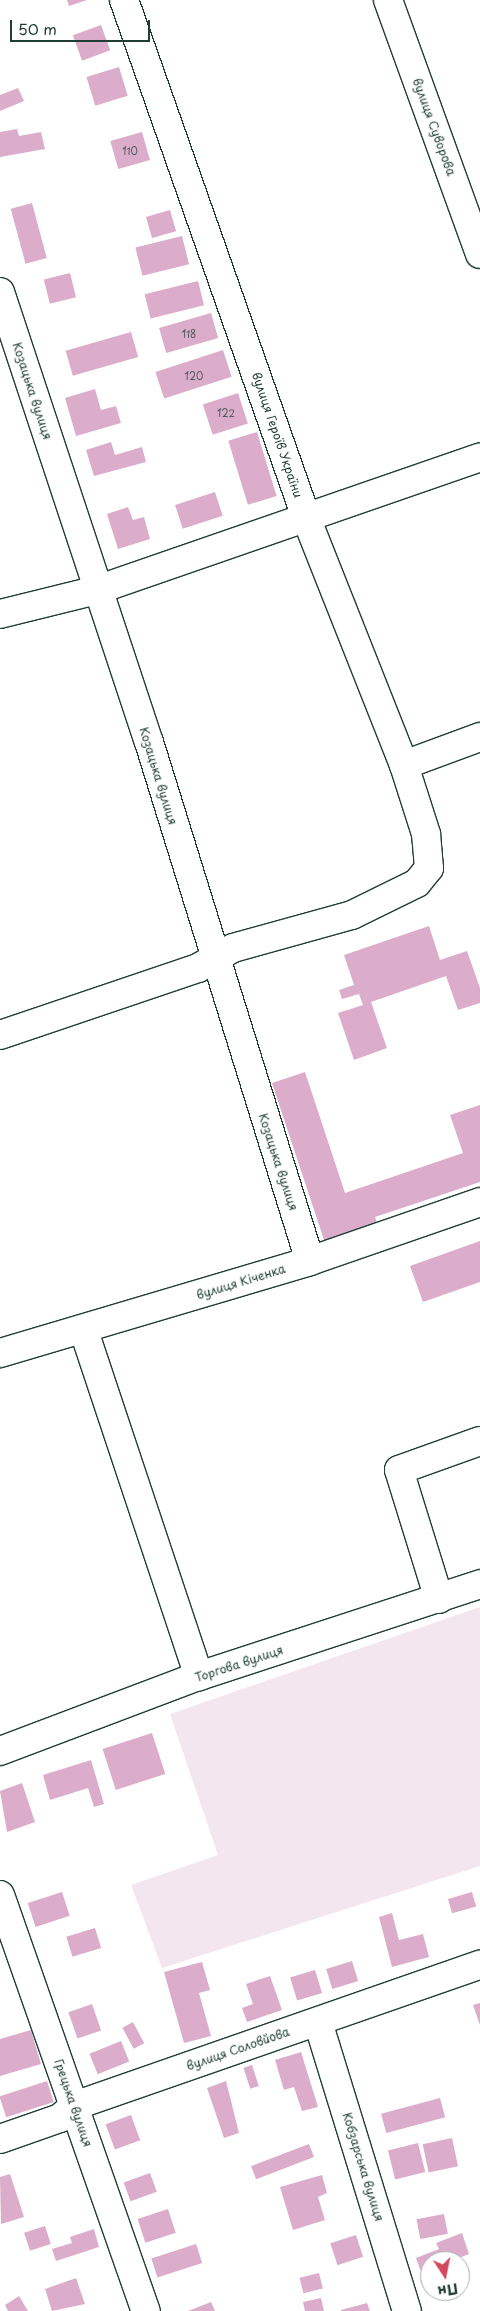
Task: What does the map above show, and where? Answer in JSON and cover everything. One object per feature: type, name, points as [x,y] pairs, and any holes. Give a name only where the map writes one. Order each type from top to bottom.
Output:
[{"type":"street","name":"вулиця Героїв України","points":[[124,0],[306,517],[404,765],[426,834],[429,868],[417,883],[352,915],[233,948],[213,959]]},
{"type":"street","name":"вулиця Суворова","points":[[388,0],[480,254]]},
{"type":"street","name":"Козацька вулиця","points":[[0,292],[149,742],[213,959],[310,1261]]},
{"type":"street","points":[[0,614],[98,590],[480,457]]},
{"type":"street","points":[[404,765],[480,737]]},
{"type":"street","points":[[0,1035],[213,959]]},
{"type":"street","name":"вулиця Кіченка","points":[[0,1353],[84,1331],[310,1261],[480,1202]]},
{"type":"street","points":[[84,1331],[199,1676]]},
{"type":"street","points":[[439,1599],[399,1470],[480,1441]]},
{"type":"street","name":"Торгова вулиця","points":[[0,1751],[199,1676],[480,1584]]},
{"type":"street","name":"Грецька вулиця","points":[[0,1895],[146,2311]]},
{"type":"street","name":"вулиця Соловйова","points":[[0,2139],[60,2118],[74,2106],[480,1965]]},
{"type":"street","name":"Кобзарська вулиця","points":[[318,2022],[407,2311]]},
{"type":"shaded area","points":[[480,1607],[480,1866],[162,1968],[131,1885],[218,1855],[170,1714]]},
{"type":"building","points":[[67,0],[87,0],[69,6]]},
{"type":"building","points":[[101,25],[110,50],[82,61],[73,35]]},
{"type":"building","points":[[119,67],[128,96],[95,106],[86,77]]},
{"type":"building","points":[[18,88],[24,101],[0,111],[0,95]]},
{"type":"building","points":[[17,129],[19,136],[41,132],[45,149],[0,157],[0,132]]},
{"type":"building","points":[[142,132],[150,160],[118,169],[110,141]]},
{"type":"building","points":[[32,203],[47,258],[26,264],[11,209]]},
{"type":"building","points":[[170,210],[176,231],[152,238],[146,217]]},
{"type":"building","points":[[182,236],[189,264],[142,276],[135,248]]},
{"type":"building","points":[[70,273],[76,297],[50,304],[44,280]]},
{"type":"building","points":[[198,281],[204,305],[151,319],[145,294]]},
{"type":"building","points":[[211,313],[218,338],[166,353],[159,328]]},
{"type":"building","points":[[131,332],[138,357],[73,376],[66,351]]},
{"type":"building","points":[[223,350],[232,377],[164,399],[155,372]]},
{"type":"building","points":[[95,389],[101,410],[116,406],[121,423],[76,436],[65,398]]},
{"type":"building","points":[[238,393],[248,423],[213,435],[203,404]]},
{"type":"building","points":[[257,432],[277,496],[248,505],[228,441]]},
{"type":"building","points":[[111,442],[115,455],[142,447],[146,462],[94,476],[86,450]]},
{"type":"building","points":[[215,492],[223,516],[183,529],[175,505]]},
{"type":"building","points":[[128,507],[133,520],[144,517],[150,539],[118,549],[107,514]]},
{"type":"building","points":[[429,926],[440,960],[467,951],[480,988],[480,1003],[458,1010],[446,976],[371,1002],[387,1048],[354,1060],[338,1013],[363,1005],[359,994],[342,999],[339,990],[354,985],[344,955]]},
{"type":"building","points":[[305,1072],[345,1193],[463,1153],[450,1115],[480,1105],[480,1182],[375,1217],[378,1226],[325,1243],[272,1083]]},
{"type":"building","points":[[480,1241],[480,1282],[423,1302],[410,1266]]},
{"type":"building","points":[[152,1733],[165,1774],[116,1790],[103,1749]]},
{"type":"building","points":[[91,1760],[104,1804],[94,1807],[88,1788],[50,1800],[43,1775]]},
{"type":"building","points":[[22,1783],[35,1822],[7,1832],[0,1791]]},
{"type":"building","points":[[62,1892],[70,1916],[35,1927],[28,1903]]},
{"type":"building","points":[[472,1892],[476,1906],[452,1913],[448,1899]]},
{"type":"building","points":[[392,1913],[399,1940],[423,1934],[429,1957],[392,1967],[379,1917]]},
{"type":"building","points":[[95,1928],[101,1948],[72,1957],[66,1937]]},
{"type":"building","points":[[352,1961],[358,1981],[332,1989],[326,1969]]},
{"type":"building","points":[[202,1962],[210,1990],[199,1993],[211,2036],[184,2043],[164,1972]]},
{"type":"building","points":[[315,1970],[322,1993],[297,2001],[290,1978]]},
{"type":"building","points":[[270,1976],[282,2010],[247,2022],[242,2008],[253,2004],[246,1984]]},
{"type":"building","points":[[480,2003],[480,2025],[473,2005]]},
{"type":"building","points":[[92,2004],[101,2030],[77,2039],[68,2012]]},
{"type":"building","points":[[133,2022],[144,2043],[134,2049],[122,2028]]},
{"type":"building","points":[[31,2030],[41,2064],[0,2076],[0,2039]]},
{"type":"building","points":[[121,2041],[129,2061],[98,2074],[89,2054]]},
{"type":"building","points":[[301,2052],[318,2107],[302,2111],[294,2087],[284,2090],[275,2060]]},
{"type":"building","points":[[252,2065],[259,2086],[250,2089],[243,2068]]},
{"type":"building","points":[[47,2081],[54,2102],[6,2117],[0,2096]]},
{"type":"building","points":[[226,2081],[239,2133],[224,2138],[207,2088]]},
{"type":"building","points":[[440,2098],[445,2117],[386,2133],[381,2114]]},
{"type":"building","points":[[131,2115],[140,2140],[115,2150],[106,2124]]},
{"type":"building","points":[[452,2138],[458,2166],[429,2173],[423,2144]]},
{"type":"building","points":[[418,2143],[425,2172],[395,2180],[388,2150]]},
{"type":"building","points":[[309,2144],[314,2157],[256,2179],[251,2166]]},
{"type":"building","points":[[150,2173],[157,2192],[131,2201],[124,2183]]},
{"type":"building","points":[[10,2174],[24,2217],[1,2224],[0,2177]]},
{"type":"building","points":[[322,2175],[327,2193],[318,2197],[325,2220],[293,2230],[280,2187]]},
{"type":"building","points":[[168,2209],[176,2233],[145,2243],[138,2219]]},
{"type":"building","points":[[444,2214],[448,2234],[420,2239],[417,2219]]},
{"type":"building","points":[[45,2226],[51,2244],[30,2251],[24,2233]]},
{"type":"building","points":[[94,2229],[99,2247],[56,2261],[52,2249],[72,2243],[70,2237]]},
{"type":"building","points":[[462,2233],[468,2251],[434,2251],[439,2249],[436,2243]]},
{"type":"building","points":[[356,2235],[363,2257],[337,2265],[330,2243]]},
{"type":"building","points":[[196,2244],[202,2263],[157,2278],[151,2259]]},
{"type":"building","points":[[420,2256],[420,2269],[416,2258]]},
{"type":"building","points":[[319,2273],[323,2289],[303,2293],[300,2278]]},
{"type":"building","points":[[76,2278],[85,2304],[52,2311],[45,2289]]},
{"type":"building","points":[[19,2296],[28,2311],[8,2311],[5,2305]]},
{"type":"building","points":[[321,2298],[324,2311],[305,2311],[303,2302]]},
{"type":"building","points":[[211,2302],[215,2311],[188,2311]]},
{"type":"building","points":[[367,2303],[370,2311],[341,2311],[341,2310]]}]
